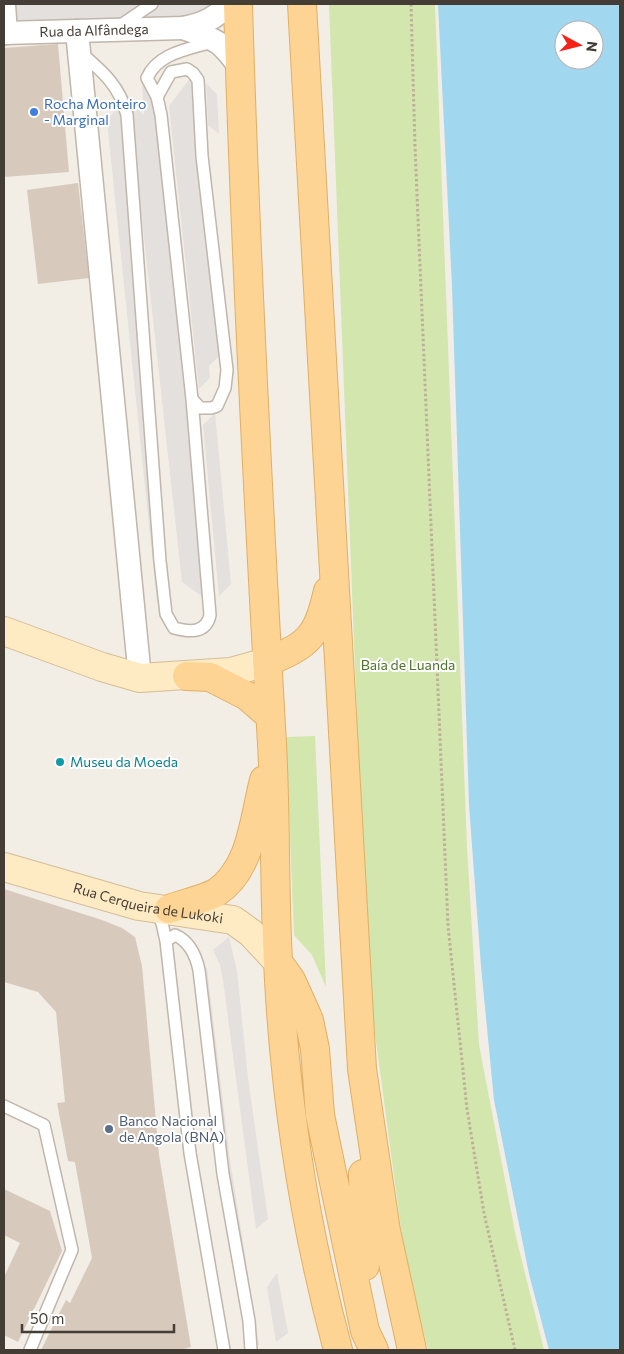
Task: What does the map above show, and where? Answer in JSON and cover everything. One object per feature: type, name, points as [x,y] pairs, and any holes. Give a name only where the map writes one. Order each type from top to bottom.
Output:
[{"type":"main road","points":[[238,4],[272,747],[278,962],[286,1067],[299,1161],[325,1303],[338,1350]]},
{"type":"main road","points":[[302,4],[334,562],[340,714],[362,1069],[365,1344]]},
{"type":"main road","points":[[267,662],[296,650],[318,626],[334,562]]},
{"type":"main road","points":[[187,676],[210,677],[247,696],[270,716]]},
{"type":"main road","points":[[169,909],[215,893],[230,882],[242,864],[272,747]]},
{"type":"main road","points":[[278,962],[291,980],[309,1020],[316,1049],[320,1115],[365,1344]]},
{"type":"main road","points":[[362,1069],[386,1231],[412,1350]]},
{"type":"street","points":[[183,28],[202,24],[219,15],[228,4]]},
{"type":"street","points":[[4,5],[5,33]]},
{"type":"street","name":"Rua da Alfândega","points":[[5,33],[78,41],[114,30],[183,28]]},
{"type":"street","points":[[183,28],[217,41],[227,49],[240,68]]},
{"type":"street","points":[[78,41],[140,678]]},
{"type":"street","points":[[4,632],[102,667],[140,678],[230,672],[267,662]]},
{"type":"street","name":"Rua Cerqueira de Lukoki","points":[[4,867],[139,906],[233,920],[251,933],[278,962]]},
{"type":"lane","points":[[114,30],[152,4]]},
{"type":"lane","points":[[78,41],[118,90],[128,122],[160,561],[166,614],[174,628],[187,632],[200,630],[209,622],[210,615],[192,399],[157,97],[147,78],[151,69],[162,58],[217,41]]},
{"type":"lane","points":[[157,97],[171,72],[187,69],[198,80],[202,156],[227,370],[225,388],[217,406],[200,408],[192,399]]},
{"type":"lane","points":[[139,906],[155,910],[162,923],[166,941],[190,1153],[224,1350]]},
{"type":"lane","points":[[166,941],[175,934],[180,937],[194,955],[199,970],[223,1174],[250,1321],[251,1350]]},
{"type":"lane","points":[[4,1106],[44,1125],[72,1250],[30,1350]]},
{"type":"path","points":[[411,4],[437,686],[446,846],[448,926],[454,1007],[467,1109],[484,1213],[515,1350]]},
{"type":"green space","name":"Baía de Luanda","points":[[329,4],[435,4],[467,848],[479,1045],[516,1237],[544,1350],[428,1350],[405,1258],[367,974]]},
{"type":"green space","points":[[315,736],[326,987],[312,955],[294,935],[286,737]]},
{"type":"shaded area","points":[[4,4],[228,4],[219,15],[6,33]]},
{"type":"shaded area","points":[[191,77],[221,354],[209,366],[210,378],[199,389],[169,106]]},
{"type":"shaded area","points":[[206,83],[217,95],[219,134],[208,125]]},
{"type":"shaded area","points":[[142,85],[156,97],[207,600],[182,582],[129,102],[144,115]]},
{"type":"shaded area","points":[[119,105],[169,588],[157,602],[107,121]]},
{"type":"shaded area","points":[[215,413],[231,584],[219,596],[203,425]]},
{"type":"shaded area","points":[[229,937],[237,971],[248,1078],[268,1219],[256,1229],[223,980],[220,965],[213,950]]},
{"type":"shaded area","points":[[193,961],[207,968],[229,1153],[259,1345],[246,1340],[215,1147]]},
{"type":"shaded area","points":[[277,1273],[288,1333],[276,1342],[267,1287]]},
{"type":"water","points":[[438,4],[620,4],[620,1350],[549,1350],[529,1274],[494,1100],[481,966],[469,805],[452,286]]},
{"type":"building","points":[[58,44],[69,172],[4,177],[4,48]]},
{"type":"building","points":[[78,183],[89,278],[38,284],[27,190]]},
{"type":"building","name":"Banco Nacional de Angola (BNA)","points":[[4,889],[102,920],[122,928],[135,937],[142,966],[159,1155],[191,1347],[181,1350],[41,1350],[66,1300],[70,1303],[92,1258],[75,1162],[68,1161],[57,1103],[65,1102],[56,1012],[38,992],[4,982]]},
{"type":"building","points":[[4,1189],[50,1211],[62,1251],[18,1342],[4,1335],[4,1277],[20,1243],[4,1235]]},
{"type":"place","name":"Rocha Monteiro - Marginal","points":[[34,112]]},
{"type":"place","name":"Museu da Moeda","points":[[60,762]]},
{"type":"place","name":"Banco Nacional de Angola (BNA)","points":[[109,1129]]}]
